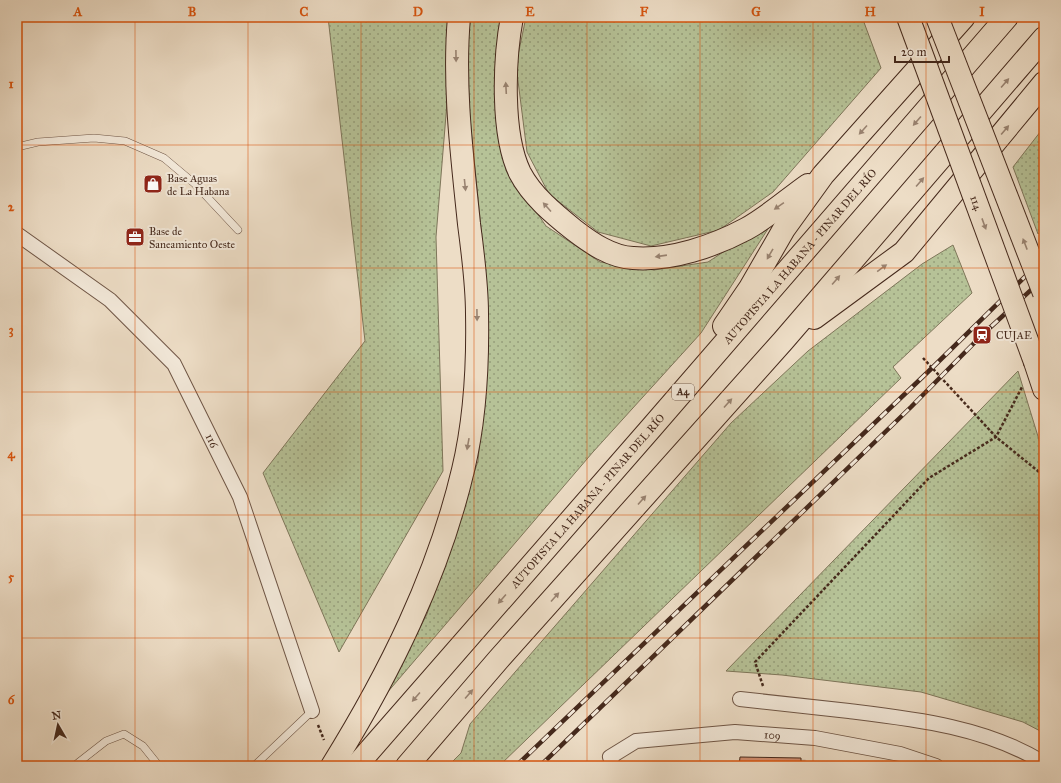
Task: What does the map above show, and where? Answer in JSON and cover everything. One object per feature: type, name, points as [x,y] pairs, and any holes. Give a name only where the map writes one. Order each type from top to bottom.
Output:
[{"type":"highway","points":[[332,766],[372,700],[410,624],[442,547],[464,469],[472,424],[477,314],[460,140],[456,52],[458,17]]},
{"type":"highway","points":[[512,17],[506,79],[507,110],[509,131],[520,173],[550,212],[586,240],[610,253],[632,258],[657,257],[684,253],[717,242],[747,229],[822,175]]},
{"type":"highway","name":"114","points":[[908,17],[1044,389]]},
{"type":"highway","points":[[937,17],[1044,293]]},
{"type":"highway","points":[[652,427],[750,288],[784,229],[822,175],[964,17]]},
{"type":"highway","name":"AUTOPISTA LA HABANA - PINAR DEL RÍO","points":[[356,766],[1007,17]]},
{"type":"highway","points":[[407,766],[498,660],[783,342],[1044,38]]},
{"type":"highway","points":[[783,342],[904,252],[1044,82]]},
{"type":"street","name":"116","points":[[17,234],[110,300],[174,364],[240,497],[312,711]]},
{"type":"street","points":[[740,699],[915,719],[991,738],[1032,755],[1044,763]]},
{"type":"street","name":"109","points":[[611,761],[636,741],[735,732],[815,738],[900,754],[936,766]]},
{"type":"lane","points":[[17,147],[38,142],[94,138],[125,141],[164,158],[195,184],[238,230]]},
{"type":"lane","points":[[254,766],[312,711]]},
{"type":"lane","points":[[74,766],[106,740],[124,734],[142,746],[159,766]]},
{"type":"path","points":[[923,358],[996,437],[1044,476]]},
{"type":"path","points":[[768,702],[755,662],[929,478],[996,437],[1035,362]]},
{"type":"green space","points":[[328,17],[454,17],[436,237],[443,471],[339,652],[263,473],[365,341]]},
{"type":"green space","points":[[471,17],[505,17],[512,177],[546,226],[600,262],[654,270],[708,262],[775,218],[701,333],[593,452],[386,694],[427,614],[478,461],[488,349],[483,248],[469,108],[468,36]]},
{"type":"green space","points":[[526,17],[862,17],[881,68],[773,192],[719,230],[651,246],[598,232],[549,194],[527,152],[516,65]]},
{"type":"green space","points":[[1044,127],[1044,228],[1038,234],[1013,167]]},
{"type":"green space","points":[[953,245],[972,293],[893,367],[901,378],[499,766],[448,766],[461,753],[470,724],[731,423],[808,351],[922,264]]},
{"type":"green space","points":[[1018,371],[1044,456],[1044,733],[1023,722],[921,692],[782,675],[726,671]]},
{"type":"building","points":[[740,757],[801,758],[801,766],[739,766]]},
{"type":"building","points":[[702,762],[703,766],[682,766]]},
{"type":"railway","points":[[516,766],[932,368],[1044,258]]},
{"type":"railway","points":[[540,766],[911,407],[982,335],[1044,278]]},
{"type":"place","name":"Base Aguas de La Habana","points":[[153,184]]},
{"type":"place","name":"Base de Saneamiento Oeste","points":[[135,237]]},
{"type":"place","name":"CUJAE","points":[[982,335]]}]
